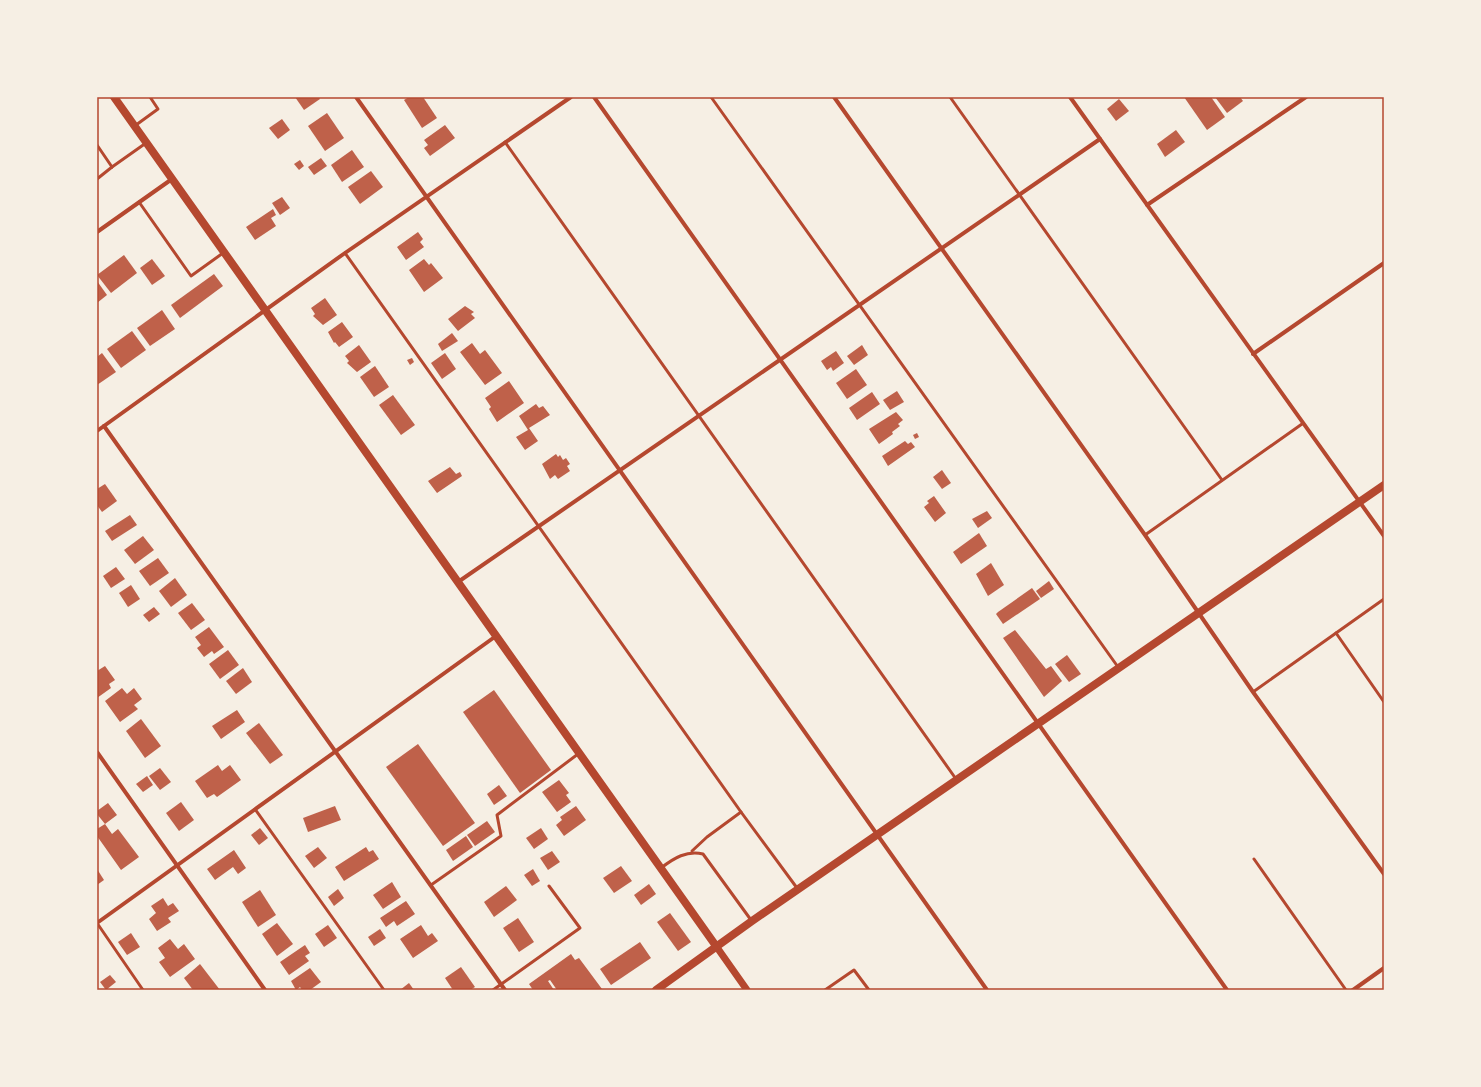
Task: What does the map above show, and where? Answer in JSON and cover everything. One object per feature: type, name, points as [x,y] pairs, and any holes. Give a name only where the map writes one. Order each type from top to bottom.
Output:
[{"type":"main road","points":[[114,97],[716,946]]},
{"type":"main road","points":[[656,990],[798,889],[957,781],[1384,485]]},
{"type":"street","points":[[356,97],[987,990]]},
{"type":"street","points":[[97,431],[345,253],[570,97]]},
{"type":"street","points":[[594,97],[1227,990]]},
{"type":"street","points":[[834,97],[1145,535],[1253,692],[1384,874]]},
{"type":"street","points":[[1070,97],[1302,424],[1384,536]]},
{"type":"street","points":[[1147,205],[1306,97]]},
{"type":"street","points":[[458,582],[1100,139]]},
{"type":"street","points":[[97,232],[172,179]]},
{"type":"street","points":[[1253,354],[1384,263]]},
{"type":"street","points":[[104,426],[336,750],[505,990]]},
{"type":"street","points":[[97,923],[496,636]]},
{"type":"street","points":[[97,752],[265,990]]},
{"type":"street","points":[[716,946],[747,990]]},
{"type":"street","points":[[1353,990],[1384,968]]},
{"type":"lane","points":[[134,126],[158,109],[150,97]]},
{"type":"lane","points":[[711,97],[1119,668]]},
{"type":"lane","points":[[950,97],[1222,480]]},
{"type":"lane","points":[[505,142],[957,781]]},
{"type":"lane","points":[[97,179],[146,143]]},
{"type":"lane","points":[[97,145],[112,167]]},
{"type":"lane","points":[[139,202],[191,276],[224,252]]},
{"type":"lane","points":[[345,253],[741,812],[798,889]]},
{"type":"lane","points":[[1145,535],[1302,424]]},
{"type":"lane","points":[[1253,692],[1384,599]]},
{"type":"lane","points":[[1336,633],[1384,702]]},
{"type":"lane","points":[[431,885],[501,836],[497,815],[580,753]]},
{"type":"lane","points":[[255,809],[384,990]]},
{"type":"lane","points":[[661,868],[672,860],[692,851],[707,836],[741,812]]},
{"type":"lane","points":[[692,851],[703,854],[752,921]]},
{"type":"lane","points":[[1254,859],[1346,990]]},
{"type":"lane","points":[[493,990],[580,928],[549,886]]},
{"type":"lane","points":[[97,923],[143,990]]},
{"type":"lane","points":[[825,990],[854,970],[869,990]]},
{"type":"building","points":[[295,97],[319,97],[320,99],[304,110]]},
{"type":"building","points":[[409,97],[423,97],[437,118],[422,128],[404,100]]},
{"type":"building","points":[[1184,97],[1211,97],[1225,117],[1207,130]]},
{"type":"building","points":[[1215,97],[1240,97],[1243,101],[1227,113]]},
{"type":"building","points":[[1119,99],[1129,111],[1116,121],[1107,109]]},
{"type":"building","points":[[327,113],[344,138],[325,151],[308,126]]},
{"type":"building","points":[[282,119],[290,130],[278,139],[269,128]]},
{"type":"building","points":[[445,125],[455,138],[430,156],[424,148],[428,145],[424,140]]},
{"type":"building","points":[[1176,130],[1185,142],[1165,157],[1157,144]]},
{"type":"building","points":[[352,150],[364,167],[342,182],[331,165]]},
{"type":"building","points":[[321,158],[327,166],[314,175],[308,167]]},
{"type":"building","points":[[300,160],[304,166],[299,170],[294,164]]},
{"type":"building","points":[[371,171],[383,187],[360,204],[348,187]]},
{"type":"building","points":[[282,197],[290,208],[280,215],[272,203]]},
{"type":"building","points":[[273,209],[276,215],[271,218],[276,226],[255,240],[246,227]]},
{"type":"building","points":[[418,232],[423,239],[420,242],[424,247],[406,260],[397,247]]},
{"type":"building","points":[[124,255],[137,273],[111,293],[97,275]]},
{"type":"building","points":[[152,259],[165,276],[152,285],[140,268]]},
{"type":"building","points":[[424,259],[429,265],[431,263],[443,278],[424,292],[409,270]]},
{"type":"building","points":[[214,274],[223,286],[180,318],[171,305]]},
{"type":"building","points":[[97,281],[107,295],[97,303]]},
{"type":"building","points":[[325,298],[337,315],[323,325],[313,316],[315,314],[311,308]]},
{"type":"building","points":[[465,306],[474,312],[471,314],[475,318],[458,331],[448,319]]},
{"type":"building","points":[[162,310],[175,329],[150,346],[137,328]]},
{"type":"building","points":[[342,322],[353,337],[339,347],[335,342],[334,343],[328,332]]},
{"type":"building","points":[[132,331],[146,350],[121,368],[107,349]]},
{"type":"building","points":[[452,333],[458,341],[442,351],[438,344]]},
{"type":"building","points":[[472,343],[480,354],[485,350],[502,373],[485,385],[460,352]]},
{"type":"building","points":[[359,345],[371,362],[357,372],[347,363],[349,361],[345,356]]},
{"type":"building","points":[[862,345],[868,355],[854,365],[847,356]]},
{"type":"building","points":[[836,351],[844,363],[833,371],[831,367],[827,370],[821,361]]},
{"type":"building","points":[[102,353],[116,372],[97,385],[97,357]]},
{"type":"building","points":[[445,353],[456,369],[442,379],[431,363]]},
{"type":"building","points":[[412,358],[414,362],[410,365],[407,360]]},
{"type":"building","points":[[375,366],[389,387],[374,397],[360,377]]},
{"type":"building","points":[[856,369],[867,385],[847,399],[836,383]]},
{"type":"building","points":[[509,381],[524,403],[497,422],[489,409],[491,407],[485,398]]},
{"type":"building","points":[[897,391],[904,402],[890,410],[883,400]]},
{"type":"building","points":[[872,392],[880,404],[857,420],[849,408]]},
{"type":"building","points":[[393,395],[415,425],[401,435],[379,405]]},
{"type":"building","points":[[536,404],[539,408],[543,406],[550,415],[529,428],[538,441],[525,450],[516,437],[528,430],[519,416]]},
{"type":"building","points":[[896,412],[903,420],[898,424],[900,426],[892,432],[893,434],[879,444],[869,429]]},
{"type":"building","points":[[917,433],[919,437],[915,439],[913,435]]},
{"type":"building","points":[[905,441],[908,444],[911,442],[915,447],[888,466],[882,456]]},
{"type":"building","points":[[556,454],[558,457],[560,455],[563,460],[566,458],[570,464],[567,466],[570,471],[558,479],[555,475],[550,479],[542,464]]},
{"type":"building","points":[[450,467],[456,474],[460,472],[462,476],[437,493],[428,481]]},
{"type":"building","points":[[942,470],[951,483],[942,489],[933,477]]},
{"type":"building","points":[[105,484],[117,501],[102,512],[97,505],[97,489]]},
{"type":"building","points":[[934,496],[946,513],[935,522],[924,507],[929,503],[927,501]]},
{"type":"building","points":[[987,511],[992,518],[978,528],[972,519]]},
{"type":"building","points":[[130,515],[137,525],[112,541],[105,531]]},
{"type":"building","points":[[979,533],[987,546],[961,564],[953,552]]},
{"type":"building","points":[[143,536],[154,550],[135,564],[124,550]]},
{"type":"building","points":[[158,558],[169,573],[150,586],[139,571]]},
{"type":"building","points":[[991,563],[1004,585],[988,596],[976,574]]},
{"type":"building","points":[[116,567],[125,579],[111,588],[103,576]]},
{"type":"building","points":[[175,578],[187,595],[171,607],[159,591]]},
{"type":"building","points":[[1049,581],[1054,589],[1041,598],[1036,591]]},
{"type":"building","points":[[131,585],[140,599],[128,607],[119,593]]},
{"type":"building","points":[[1032,588],[1040,599],[1003,624],[996,614]]},
{"type":"building","points":[[192,603],[205,620],[191,630],[178,613]]},
{"type":"building","points":[[154,607],[160,614],[149,622],[143,615]]},
{"type":"building","points":[[209,627],[224,647],[214,654],[212,651],[204,657],[197,648],[201,645],[195,637]]},
{"type":"building","points":[[1015,630],[1046,669],[1051,666],[1062,681],[1044,697],[1003,638]]},
{"type":"building","points":[[228,650],[239,665],[220,679],[209,664]]},
{"type":"building","points":[[1067,655],[1081,674],[1069,682],[1055,664]]},
{"type":"building","points":[[105,666],[115,680],[109,684],[111,688],[97,698],[97,671]]},
{"type":"building","points":[[243,668],[252,682],[236,694],[226,681]]},
{"type":"building","points":[[122,688],[127,694],[134,688],[142,699],[134,705],[138,709],[120,722],[105,701]]},
{"type":"building","points":[[494,690],[551,770],[520,793],[463,712]]},
{"type":"building","points":[[237,710],[245,722],[221,739],[212,726]]},
{"type":"building","points":[[141,719],[161,746],[145,758],[126,731]]},
{"type":"building","points":[[259,723],[283,755],[270,764],[246,733]]},
{"type":"building","points":[[418,744],[475,823],[443,846],[386,767]]},
{"type":"building","points":[[218,765],[222,771],[230,765],[241,780],[217,797],[214,794],[207,798],[195,781]]},
{"type":"building","points":[[160,768],[171,782],[160,790],[149,776]]},
{"type":"building","points":[[147,776],[153,785],[143,792],[136,784]]},
{"type":"building","points":[[559,780],[569,793],[566,795],[571,802],[557,812],[542,792]]},
{"type":"building","points":[[499,785],[507,796],[494,805],[487,794]]},
{"type":"building","points":[[181,802],[194,820],[179,831],[166,813]]},
{"type":"building","points":[[108,803],[117,815],[105,824],[97,814],[97,811]]},
{"type":"building","points":[[335,806],[341,820],[308,832],[303,818]]},
{"type":"building","points":[[576,806],[586,820],[564,836],[556,825],[562,820],[560,817]]},
{"type":"building","points":[[487,821],[495,832],[475,846],[467,835]]},
{"type":"building","points":[[105,824],[112,834],[118,829],[139,857],[121,870],[97,836],[97,829]]},
{"type":"building","points":[[260,828],[268,838],[259,845],[251,835]]},
{"type":"building","points":[[541,828],[548,839],[534,849],[526,838]]},
{"type":"building","points":[[466,836],[473,847],[453,861],[446,850]]},
{"type":"building","points":[[318,847],[327,858],[314,868],[305,856]]},
{"type":"building","points":[[366,847],[369,852],[373,850],[379,859],[344,881],[335,867]]},
{"type":"building","points":[[234,850],[246,868],[238,874],[233,867],[215,880],[207,869]]},
{"type":"building","points":[[552,851],[560,862],[548,870],[540,858]]},
{"type":"building","points":[[621,866],[632,881],[614,893],[603,878]]},
{"type":"building","points":[[97,869],[104,880],[97,885]]},
{"type":"building","points":[[533,869],[540,881],[532,886],[524,875]]},
{"type":"building","points":[[392,882],[401,897],[383,909],[373,895]]},
{"type":"building","points":[[649,884],[656,894],[641,905],[634,895]]},
{"type":"building","points":[[506,886],[517,900],[494,917],[484,902]]},
{"type":"building","points":[[338,889],[344,898],[334,906],[328,897]]},
{"type":"building","points":[[260,890],[276,915],[258,927],[242,902]]},
{"type":"building","points":[[163,898],[168,906],[173,903],[179,911],[168,918],[171,922],[157,931],[149,919],[156,913],[151,906]]},
{"type":"building","points":[[406,901],[415,914],[397,926],[394,921],[386,927],[380,918]]},
{"type":"building","points":[[670,913],[691,942],[678,951],[657,922]]},
{"type":"building","points":[[518,918],[534,942],[519,952],[503,928]]},
{"type":"building","points":[[277,923],[293,944],[277,956],[262,934]]},
{"type":"building","points":[[328,925],[337,938],[324,947],[315,934]]},
{"type":"building","points":[[421,925],[428,936],[432,933],[438,941],[413,958],[400,939]]},
{"type":"building","points":[[380,929],[386,938],[374,946],[368,937]]},
{"type":"building","points":[[131,933],[140,947],[127,955],[118,942]]},
{"type":"building","points":[[170,939],[178,949],[184,944],[195,959],[170,977],[159,962],[165,958],[158,948]]},
{"type":"building","points":[[640,942],[651,958],[611,985],[600,969]]},
{"type":"building","points":[[305,945],[310,953],[305,956],[309,961],[289,975],[280,962]]},
{"type":"building","points":[[571,954],[575,960],[579,958],[602,989],[557,990],[550,980],[548,981],[554,990],[533,990],[529,984]]},
{"type":"building","points":[[200,964],[220,990],[193,990],[184,978]]},
{"type":"building","points":[[461,967],[475,987],[470,990],[453,990],[445,978]]},
{"type":"building","points":[[310,968],[321,982],[310,990],[302,990],[300,987],[296,990],[291,981]]},
{"type":"building","points":[[110,975],[116,982],[106,990],[100,982]]},
{"type":"building","points":[[409,983],[414,990],[400,990]]}]
